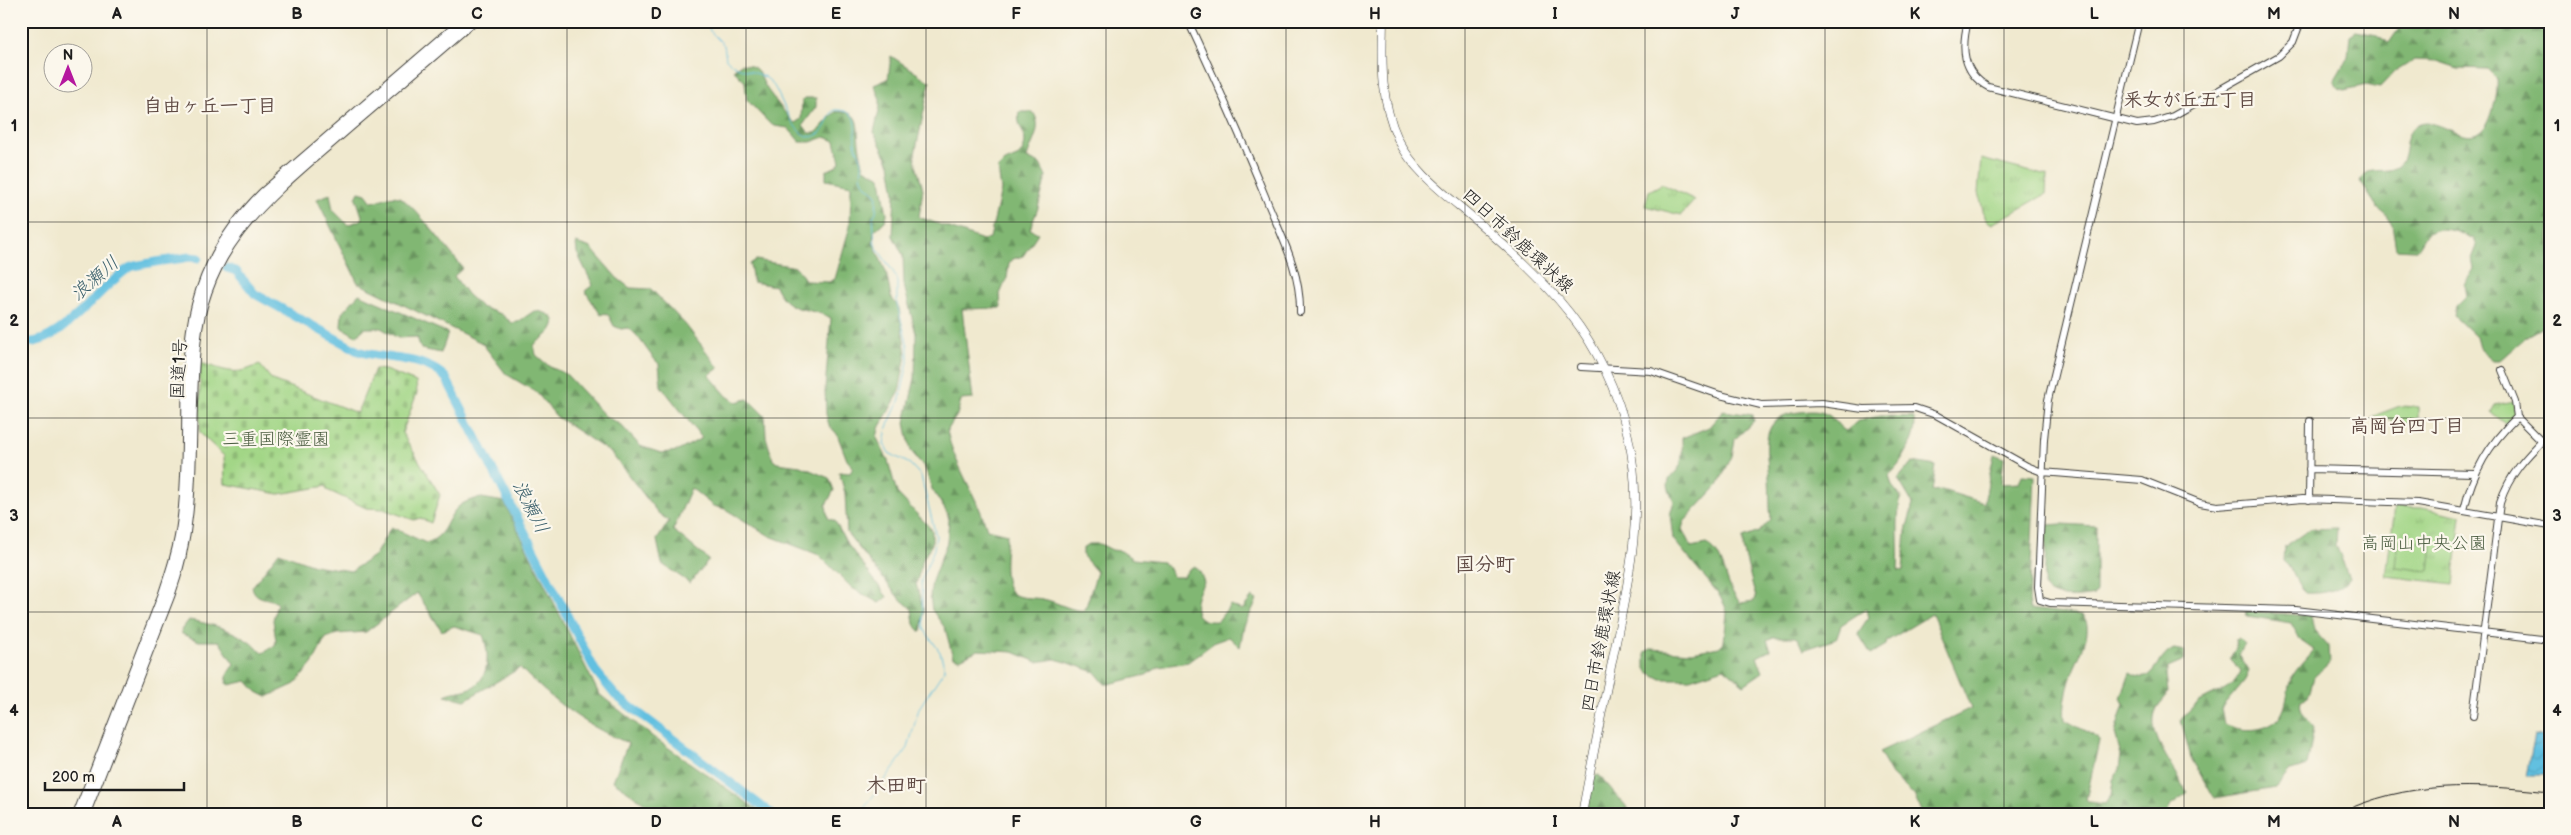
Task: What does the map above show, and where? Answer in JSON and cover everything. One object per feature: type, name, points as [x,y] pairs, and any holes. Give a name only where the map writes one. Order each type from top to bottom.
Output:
[{"type":"highway","name":"国道1号","points":[[78,814],[163,595],[175,558],[184,503],[189,334],[199,292],[215,255],[239,219],[263,193],[463,21]]},
{"type":"highway","name":"国道1号","points":[[85,814],[170,596],[183,552],[190,505],[196,342],[205,294],[215,270],[235,236],[270,196],[473,21]]},
{"type":"main road","name":"四日市鈴鹿環状線","points":[[1383,21],[1382,86],[1388,114],[1399,141],[1422,172],[1546,284],[1574,316],[1603,367],[1617,398],[1628,439],[1634,472],[1636,516],[1630,574],[1582,814]]},
{"type":"street","points":[[1188,21],[1208,61],[1285,244],[1298,281],[1300,312]]},
{"type":"street","points":[[1968,21],[1964,42],[1964,55],[1970,70],[1984,84],[1998,91],[2115,119],[2142,123],[2154,122],[2173,116],[2278,56],[2293,42],[2301,21]]},
{"type":"street","points":[[2139,21],[2050,389],[2042,472],[2038,595],[2044,602],[2296,610],[2550,640]]},
{"type":"street","points":[[1581,367],[1603,367],[1659,373],[1701,389],[1753,404],[1822,403],[1862,409],[1915,408],[1926,410],[2042,472],[2142,480],[2200,503],[2217,506],[2275,499],[2418,503],[2550,526]]},
{"type":"street","points":[[2502,370],[2515,402],[2517,417],[2541,441]]},
{"type":"street","points":[[2464,510],[2474,473],[2491,445],[2517,417]]},
{"type":"street","points":[[2309,500],[2310,421]]},
{"type":"street","points":[[2473,716],[2498,516],[2509,479],[2527,455],[2550,433]]},
{"type":"street","points":[[2309,469],[2474,473]]},
{"type":"green space","points":[[2404,21],[2550,21],[2550,323],[2526,337],[2500,360],[2493,360],[2479,348],[2476,337],[2454,316],[2456,306],[2466,296],[2464,285],[2474,269],[2472,259],[2477,246],[2474,239],[2450,230],[2438,229],[2427,234],[2415,250],[2396,249],[2392,224],[2386,214],[2377,207],[2360,181],[2363,176],[2371,171],[2396,167],[2403,158],[2409,134],[2418,125],[2428,123],[2438,125],[2468,136],[2477,134],[2485,127],[2492,113],[2497,92],[2497,79],[2487,69],[2458,68],[2437,61],[2414,60],[2395,72],[2380,88],[2366,85],[2345,90],[2338,88],[2334,81],[2348,57],[2350,35],[2356,31],[2377,35],[2389,43]]},
{"type":"green space","points":[[891,56],[930,82],[915,154],[923,189],[919,217],[983,240],[990,238],[1001,190],[998,168],[1003,163],[1019,156],[1025,143],[1025,138],[1019,124],[1019,112],[1033,112],[1036,118],[1036,135],[1027,158],[1040,164],[1046,176],[1038,208],[1030,229],[1038,233],[1023,256],[1013,259],[1009,264],[1007,278],[1000,294],[1001,308],[962,309],[973,399],[961,400],[957,415],[947,431],[950,444],[978,504],[987,529],[1007,534],[1005,568],[1011,592],[1021,597],[1043,599],[1071,609],[1085,610],[1097,572],[1083,556],[1083,548],[1089,544],[1100,544],[1112,550],[1121,551],[1133,559],[1162,562],[1168,567],[1173,577],[1183,577],[1189,569],[1195,566],[1204,582],[1196,603],[1197,614],[1201,619],[1218,621],[1230,605],[1242,610],[1252,597],[1257,600],[1244,626],[1240,647],[1229,637],[1215,642],[1188,662],[1159,667],[1146,675],[1109,684],[1105,684],[1095,672],[1055,659],[1037,662],[1013,652],[978,650],[960,659],[953,657],[945,628],[932,610],[930,596],[932,581],[947,542],[949,519],[932,489],[925,468],[911,451],[905,423],[915,378],[916,334],[904,285],[903,255],[893,236],[895,193],[890,164],[874,132],[880,99],[874,85],[888,79]]},
{"type":"green space","points":[[741,64],[753,67],[759,72],[767,89],[795,123],[801,119],[802,100],[805,98],[816,98],[816,107],[803,125],[809,133],[816,133],[835,112],[849,113],[853,116],[856,120],[864,168],[881,179],[887,214],[885,221],[874,231],[873,242],[886,272],[891,297],[899,308],[906,354],[899,393],[879,428],[877,438],[888,461],[897,493],[932,530],[932,544],[923,559],[916,584],[924,611],[921,632],[914,624],[912,609],[898,597],[847,533],[845,493],[839,472],[850,473],[853,467],[847,460],[837,434],[829,425],[826,414],[825,389],[831,318],[792,305],[780,295],[775,286],[753,282],[750,264],[756,260],[796,267],[806,281],[829,282],[835,279],[850,226],[851,185],[826,180],[826,171],[835,167],[840,162],[835,141],[825,137],[811,142],[800,142],[788,128],[774,126],[768,122],[747,100],[745,82],[733,70]]},
{"type":"green space","points":[[1981,159],[2047,176],[2046,194],[1992,224],[1986,220],[1978,193]]},
{"type":"green space","points":[[1662,184],[1695,200],[1681,215],[1645,206],[1649,191]]},
{"type":"green space","points":[[359,192],[366,194],[372,202],[388,197],[399,197],[413,208],[463,268],[454,276],[467,294],[481,307],[501,314],[512,323],[518,322],[534,311],[549,315],[554,324],[551,331],[534,345],[536,355],[550,367],[566,374],[605,416],[621,425],[640,446],[661,453],[678,451],[702,438],[661,386],[659,364],[640,339],[628,328],[621,329],[614,326],[609,316],[605,313],[601,315],[585,291],[593,285],[577,253],[576,243],[591,248],[617,278],[630,288],[651,289],[685,324],[719,368],[709,375],[727,396],[736,402],[748,399],[765,416],[766,437],[773,460],[777,463],[800,466],[829,478],[834,490],[826,505],[828,518],[835,521],[846,542],[887,597],[879,603],[852,588],[819,555],[770,536],[725,509],[713,506],[691,488],[673,530],[709,560],[690,583],[662,564],[657,540],[669,521],[658,513],[611,453],[557,417],[536,392],[506,374],[482,343],[358,283],[317,199],[330,194],[333,210],[348,225],[363,219],[356,198]]},
{"type":"green space","points":[[359,294],[448,333],[441,353],[421,349],[417,337],[398,338],[381,328],[365,328],[356,336],[341,327],[342,313]]},
{"type":"green space","name":"三重国際霊園","points":[[200,363],[230,371],[243,371],[259,364],[272,380],[357,413],[375,369],[385,370],[416,382],[417,393],[402,433],[440,495],[431,523],[420,518],[414,520],[383,509],[366,508],[327,490],[326,486],[279,494],[225,484],[224,456],[200,433]]},
{"type":"green space","points":[[2513,401],[2515,414],[2506,424],[2491,412],[2495,405]]},
{"type":"green space","points":[[2400,406],[2418,407],[2418,424],[2394,424],[2390,419],[2371,417]]},
{"type":"green space","points":[[1723,411],[1753,415],[1754,421],[1735,439],[1732,456],[1718,485],[1684,522],[1682,529],[1691,547],[1706,544],[1718,555],[1731,588],[1741,603],[1754,601],[1756,598],[1743,548],[1743,538],[1759,532],[1771,519],[1767,455],[1768,434],[1771,426],[1777,419],[1787,414],[1817,411],[1832,418],[1846,431],[1859,420],[1881,416],[1913,417],[1915,423],[1912,439],[1899,464],[1889,475],[1892,486],[1901,497],[1898,515],[1898,570],[1903,571],[1906,531],[1913,504],[1898,479],[1912,462],[1936,466],[1932,491],[1942,490],[1984,503],[1994,454],[2004,458],[2001,484],[2019,483],[2022,475],[2035,476],[2029,609],[2082,615],[2086,621],[2087,628],[2084,646],[2073,671],[2066,698],[2065,720],[2098,738],[2099,741],[2086,800],[2088,802],[2105,804],[2111,795],[2113,780],[2119,769],[2121,755],[2115,733],[2124,704],[2121,698],[2130,673],[2138,677],[2150,675],[2163,658],[2174,649],[2184,651],[2184,661],[2168,668],[2166,675],[2168,692],[2157,708],[2154,718],[2155,729],[2163,752],[2187,793],[2169,806],[2168,814],[1922,814],[1914,795],[1892,775],[1879,752],[1971,708],[1932,614],[1887,641],[1886,645],[1871,654],[1858,633],[1868,618],[1866,609],[1841,625],[1836,639],[1803,650],[1798,639],[1795,637],[1773,637],[1767,640],[1771,650],[1757,657],[1763,672],[1744,685],[1724,668],[1690,679],[1661,679],[1648,672],[1645,666],[1645,652],[1651,649],[1692,652],[1719,647],[1724,642],[1727,613],[1725,606],[1718,593],[1673,539],[1670,515],[1674,501],[1668,486],[1670,478],[1681,462],[1682,438],[1709,427]]},
{"type":"green space","points":[[482,498],[504,502],[599,694],[653,737],[763,814],[709,814],[705,808],[652,808],[613,781],[628,743],[583,720],[557,702],[520,668],[465,700],[445,695],[468,689],[481,680],[487,658],[485,642],[483,635],[454,626],[442,631],[417,593],[366,632],[337,634],[326,638],[312,664],[295,684],[267,697],[257,692],[247,681],[229,685],[226,683],[228,673],[234,664],[219,641],[199,641],[182,634],[181,630],[189,620],[211,625],[237,634],[263,653],[275,645],[273,620],[277,603],[259,596],[252,587],[279,552],[314,565],[351,571],[375,555],[391,527],[426,543],[435,539],[441,533],[460,505]]},
{"type":"green space","name":"高岡山中央公園","points":[[2395,507],[2422,508],[2461,516],[2453,584],[2386,576]]},
{"type":"green space","points":[[2047,525],[2096,526],[2096,592],[2094,595],[2081,597],[2059,596],[2047,591],[2044,586]]},
{"type":"green space","points":[[2337,528],[2336,545],[2349,578],[2335,589],[2317,593],[2306,593],[2299,585],[2290,568],[2283,561],[2284,547],[2310,529]]},
{"type":"green space","points":[[2398,540],[2432,544],[2429,571],[2395,567]]},
{"type":"green space","points":[[2246,611],[2311,616],[2314,630],[2328,646],[2329,663],[2314,677],[2308,697],[2301,700],[2300,704],[2306,718],[2314,728],[2307,766],[2291,771],[2276,788],[2214,798],[2191,758],[2181,720],[2194,705],[2226,688],[2238,677],[2241,671],[2230,658],[2236,648],[2235,640],[2239,638],[2245,644],[2239,655],[2249,671],[2245,680],[2221,709],[2224,724],[2240,729],[2248,730],[2265,727],[2273,724],[2279,718],[2285,707],[2292,677],[2314,650],[2301,641],[2291,623],[2247,616]]},
{"type":"green space","points":[[1599,775],[1633,814],[1586,814],[1595,776]]},
{"type":"water","points":[[2534,735],[2550,738],[2550,775],[2526,775]]},
{"type":"waterway","points":[[707,21],[710,31],[724,45],[726,59],[737,67],[759,74],[770,81],[796,128],[803,134],[811,137],[820,133],[834,110],[843,111],[852,116],[855,126],[856,148],[862,162],[862,178],[866,185],[877,195],[876,212],[873,217],[875,245],[894,273],[897,281],[897,304],[908,346],[908,362],[900,399],[887,427],[884,444],[889,453],[910,464],[921,476],[936,536],[934,549],[921,581],[924,629],[940,652],[945,669],[919,708],[908,748],[860,814]]},
{"type":"waterway","name":"浪瀬川","points":[[21,342],[35,342],[63,327],[117,277],[133,266],[190,257],[198,258]]},
{"type":"waterway","name":"浪瀬川","points":[[227,268],[236,271],[255,294],[358,351],[427,365],[446,378],[595,670],[615,695],[772,814]]},
{"type":"railway","points":[[2337,814],[2390,795],[2442,787],[2494,787],[2550,792]]},
{"type":"district","name":"釆女が丘五丁目","points":[[2190,100]]},
{"type":"district","name":"自由ヶ丘一丁目","points":[[210,106]]},
{"type":"district","name":"高岡台四丁目","points":[[2407,426]]},
{"type":"district","name":"国分町","points":[[1485,565]]},
{"type":"district","name":"木田町","points":[[896,786]]}]
